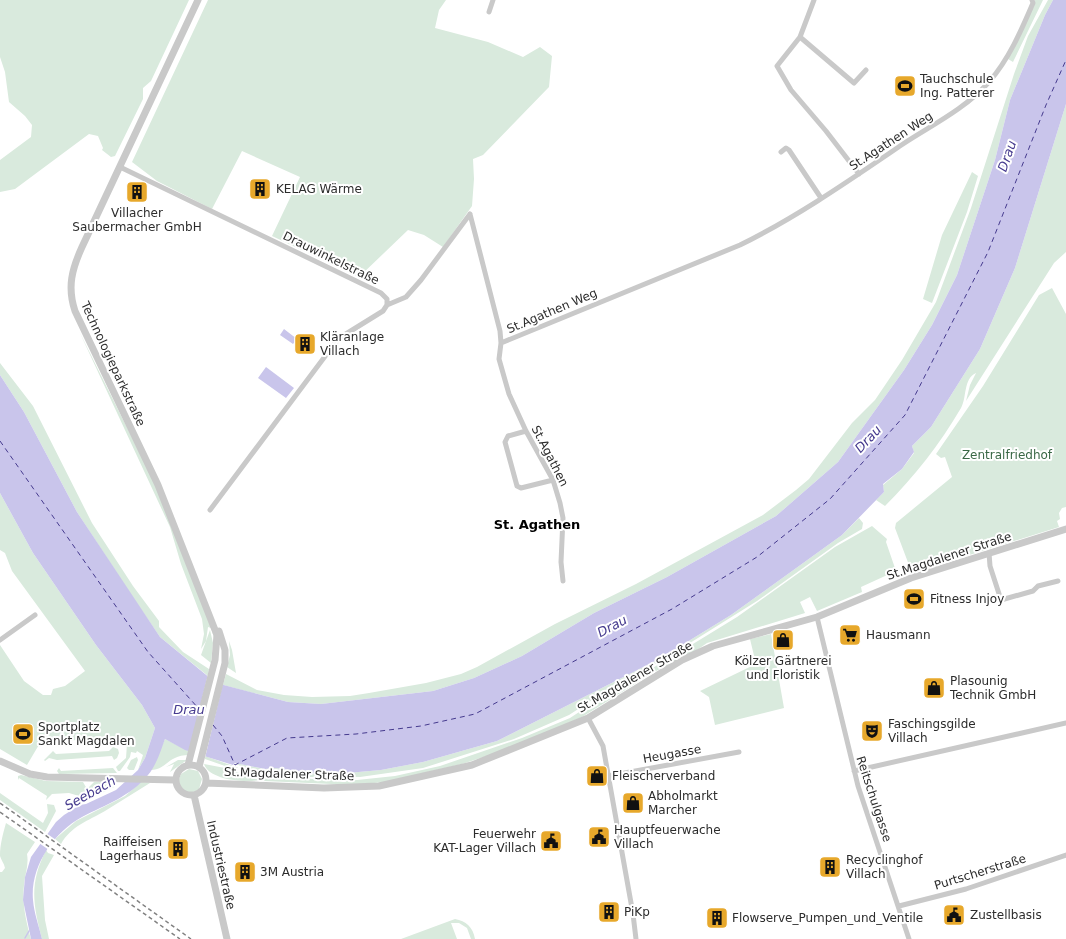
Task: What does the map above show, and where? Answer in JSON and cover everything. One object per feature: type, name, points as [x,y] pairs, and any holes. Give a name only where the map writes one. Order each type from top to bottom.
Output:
[{"type":"street","name":"Technologieparkstraße","points":[[189,763],[215,660],[217,635],[158,485],[80,322],[72,302],[70,284],[75,262],[198,0]]},
{"type":"street","points":[[489,12],[493,0]]},
{"type":"street","points":[[814,0],[800,37],[777,66],[791,90],[826,131],[859,174]]},
{"type":"street","name":"St.Agathen Weg","points":[[387,305],[406,297],[421,280],[470,214],[492,293],[502,343],[641,285],[724,253],[766,233],[859,174],[951,114],[988,84],[1007,58],[1033,3],[1032,0]]},
{"type":"street","points":[[800,37],[854,83],[866,70]]},
{"type":"street","points":[[781,152],[786,148],[789,150],[821,198]]},
{"type":"street","name":"Drauwinkelstraße","points":[[120,167],[381,293],[387,299],[387,305]]},
{"type":"street","points":[[210,510],[335,343],[341,337],[376,317],[384,311],[387,305]]},
{"type":"street","name":"St.Agathen","points":[[502,343],[499,359],[504,379],[526,431],[553,480],[563,518],[561,547],[563,581]]},
{"type":"street","points":[[526,431],[508,436],[504,442],[517,486],[521,488],[553,480]]},
{"type":"street","name":"St.Magdalener Straße","points":[[199,765],[205,775],[206,783],[235,783],[324,788],[382,786],[472,765],[588,718],[682,660],[713,646],[817,617],[911,578],[1066,529]]},
{"type":"street","points":[[989,553],[990,566],[1001,600],[1033,591],[1038,586],[1058,581]]},
{"type":"street","name":"Technologieparkstraße","points":[[199,765],[225,663],[222,639],[207,608]]},
{"type":"street","points":[[0,640],[35,615]]},
{"type":"street","name":"Reitschulgasse","points":[[817,617],[854,771],[909,939]]},
{"type":"street","points":[[588,718],[602,743],[633,914],[636,939]]},
{"type":"street","points":[[854,771],[1066,723]]},
{"type":"street","name":"Heugasse","points":[[608,776],[739,752]]},
{"type":"street","points":[[0,761],[30,774],[47,777],[175,780]]},
{"type":"street","points":[[199,765],[189,763],[178,771],[175,780],[179,790],[185,794],[194,795],[203,789],[206,783]]},
{"type":"street","name":"Industriestraße","points":[[194,795],[227,939]]},
{"type":"street","name":"Purtscherstraße","points":[[899,906],[966,889],[1066,855]]},
{"type":"green space","points":[[0,0],[189,0],[151,81],[143,88],[143,99],[115,156],[111,157],[102,150],[103,148],[98,136],[89,134],[15,189],[0,192],[0,160],[31,137],[32,125],[25,116],[9,102],[5,72],[0,57]]},
{"type":"green space","points":[[208,0],[446,0],[439,10],[435,28],[488,42],[523,57],[540,47],[552,56],[549,87],[483,155],[473,159],[474,179],[472,206],[443,247],[424,235],[408,230],[359,277],[272,236],[300,177],[242,151],[212,209],[157,181],[132,162]]},
{"type":"green space","points":[[1035,0],[1043,0],[1013,62],[1008,59]]},
{"type":"green space","points":[[1048,0],[1053,0],[1045,15],[1010,100],[995,160],[957,275],[932,325],[904,370],[838,462],[776,516],[667,577],[594,613],[522,656],[474,678],[433,691],[321,704],[288,702],[223,685],[226,674],[257,690],[284,695],[312,697],[350,696],[426,683],[461,674],[477,667],[555,624],[636,584],[763,515],[796,490],[809,479],[852,423],[875,400],[902,360],[936,302],[971,208],[1014,74],[1028,36]]},
{"type":"green space","points":[[1066,104],[1066,252],[1054,263],[966,401],[970,385],[976,373],[969,380],[961,408],[935,447],[906,484],[885,506],[876,500],[884,492],[883,485],[902,469],[914,453],[912,446],[931,427],[980,349],[1015,268]]},
{"type":"green space","points":[[972,172],[978,176],[967,212],[932,303],[923,299],[942,235]]},
{"type":"green space","name":"Zentralfriedhof","points":[[1052,288],[1066,314],[1066,507],[1062,508],[1059,513],[1060,519],[1057,521],[1059,527],[912,573],[895,528],[896,523],[952,477],[945,457],[941,458],[936,454],[983,386],[1039,295]]},
{"type":"green space","points":[[79,331],[153,480],[214,633],[214,638],[211,628],[208,627],[206,641],[201,649],[204,634],[202,619],[181,564],[170,527]]},
{"type":"green space","points":[[0,363],[33,406],[92,523],[133,586],[159,621],[159,627],[183,652],[209,669],[208,676],[160,637],[130,593],[77,512],[24,412],[0,375]]},
{"type":"green space","points":[[0,493],[33,553],[96,645],[142,705],[155,728],[145,758],[138,770],[143,755],[137,751],[136,753],[131,752],[130,757],[120,771],[118,771],[116,767],[126,758],[127,744],[115,737],[60,742],[47,746],[40,743],[27,765],[0,749],[0,645],[24,681],[43,695],[51,695],[53,689],[65,686],[85,671],[12,571],[5,553],[0,550]]},
{"type":"green space","points":[[859,518],[863,523],[862,529],[838,543],[757,601],[666,658],[603,693],[569,715],[514,739],[423,768],[360,777],[306,777],[246,769],[235,763],[265,769],[276,768],[306,773],[336,774],[381,770],[423,762],[497,741],[661,658],[731,615],[842,535]]},
{"type":"green space","points":[[872,526],[887,539],[886,542],[896,571],[861,587],[862,592],[817,611],[810,597],[800,602],[805,613],[707,643],[694,652],[654,672],[582,717],[508,749],[462,764],[385,782],[354,785],[264,781],[261,778],[241,771],[321,780],[357,780],[395,776],[440,766],[522,738],[570,718],[602,697],[675,655],[737,617],[835,547]]},
{"type":"green space","points":[[210,630],[213,643],[211,663],[201,655]]},
{"type":"green space","points":[[771,634],[784,708],[715,725],[709,697],[700,691],[756,664],[750,639]]},
{"type":"green space","points":[[229,641],[236,673],[227,667],[230,655]]},
{"type":"green space","points":[[165,739],[189,751],[189,755],[176,757],[160,768],[151,770]]},
{"type":"green space","points":[[113,747],[118,749],[119,753],[117,758],[114,760],[112,756],[57,760],[49,758],[45,761],[44,760],[53,751],[56,754],[109,751]]},
{"type":"green space","points":[[205,756],[239,768],[225,766],[205,759]]},
{"type":"green space","points":[[137,757],[138,760],[134,770],[129,770],[127,768],[131,760]]},
{"type":"green space","points":[[178,760],[187,760],[170,772],[174,764],[166,767]]},
{"type":"green space","points":[[204,764],[225,768],[259,780],[245,781],[220,777],[213,774]]},
{"type":"green space","points":[[59,768],[61,771],[113,768],[117,773],[59,774],[57,771]]},
{"type":"green space","points":[[189,769],[198,771],[202,779],[199,789],[187,792],[181,787],[179,779],[181,774]]},
{"type":"green space","points":[[21,775],[46,781],[83,782],[87,789],[94,782],[114,782],[114,787],[92,798],[75,801],[79,796],[69,793],[52,794],[46,800],[47,796],[19,778],[18,780],[18,776]]},
{"type":"green space","points":[[141,782],[150,783],[75,828],[61,844],[55,839],[76,821],[125,796]]},
{"type":"green space","points":[[0,793],[43,823],[48,813],[47,804],[54,805],[56,811],[45,832],[0,800]]},
{"type":"green space","points":[[6,823],[35,842],[27,854],[27,866],[24,881],[25,912],[31,939],[0,939],[0,872],[2,872],[5,868],[0,852]]},
{"type":"green space","points":[[46,850],[48,853],[54,855],[42,876],[45,920],[49,939],[42,939],[36,915],[34,894],[37,873]]},
{"type":"green space","points":[[455,919],[462,921],[471,928],[475,939],[471,939],[467,928],[459,923],[451,923],[457,939],[401,939]]},
{"type":"water","name":"Drau","points":[[1053,0],[1066,0],[1066,104],[1015,268],[980,349],[931,427],[912,446],[914,452],[902,469],[883,484],[884,492],[842,535],[731,615],[661,658],[497,741],[423,762],[381,770],[336,774],[306,773],[276,768],[265,769],[235,763],[233,765],[185,750],[165,739],[153,767],[148,775],[134,789],[71,824],[53,842],[46,852],[35,875],[33,888],[35,915],[42,939],[31,939],[23,900],[25,877],[31,857],[56,822],[64,815],[80,805],[86,804],[116,790],[138,770],[145,758],[155,728],[142,705],[96,645],[33,553],[0,493],[0,375],[24,412],[77,512],[160,637],[216,683],[288,702],[321,704],[433,691],[474,678],[522,656],[594,613],[667,577],[776,516],[838,462],[904,370],[932,325],[957,275],[995,160],[1010,100],[1045,15]]},
{"type":"water","points":[[284,329],[297,339],[293,344],[280,335]]},
{"type":"water","points":[[266,367],[294,388],[286,398],[258,378]]},
{"type":"pier","points":[[208,674],[217,681],[223,683],[205,758],[189,753]]},
{"type":"pier","points":[[46,833],[56,840],[49,850],[39,843]]},
{"type":"waterway","points":[[25,938],[29,931]]},
{"type":"ferry route","points":[[213,725],[222,736],[235,765],[287,738],[356,734],[421,726],[475,714],[672,609],[757,557],[830,499],[905,415],[988,252],[1046,105],[1066,60]]},
{"type":"ferry route","points":[[0,441],[148,652],[199,709]]},
{"type":"railway","points":[[0,803],[191,939]]},
{"type":"railway","points":[[0,812],[180,939]]},
{"type":"place","name":"Tauchschule Ing. Patterer","points":[[905,86]]},
{"type":"place","name":"KELAG Wärme","points":[[260,189]]},
{"type":"place","name":"Villacher Saubermacher GmbH","points":[[137,192]]},
{"type":"place","name":"Kläranlage Villach","points":[[305,344]]},
{"type":"place","name":"Fitness Injoy","points":[[914,599]]},
{"type":"place","name":"Hausmann","points":[[850,635]]},
{"type":"place","name":"Kölzer Gärtnerei und Floristik","points":[[783,640]]},
{"type":"place","name":"Plasounig Technik GmbH","points":[[934,688]]},
{"type":"place","name":"Faschingsgilde Villach","points":[[872,731]]},
{"type":"place","name":"Sportplatz Sankt Magdalen","points":[[23,734]]},
{"type":"place","name":"Fleischerverband","points":[[597,776]]},
{"type":"place","name":"Abholmarkt Marcher","points":[[633,803]]},
{"type":"place","name":"Hauptfeuerwache Villach","points":[[599,837]]},
{"type":"place","name":"Feuerwehr KAT-Lager Villach","points":[[551,841]]},
{"type":"place","name":"Raiffeisen Lagerhaus","points":[[178,849]]},
{"type":"place","name":"Recyclinghof Villach","points":[[830,867]]},
{"type":"place","name":"3M Austria","points":[[245,872]]},
{"type":"place","name":"PiKp","points":[[609,912]]},
{"type":"place","name":"Zustellbasis","points":[[954,915]]},
{"type":"place","name":"Flowserve_Pumpen_und_Ventile","points":[[717,918]]},
{"type":"district","name":"St. Agathen","points":[[537,524]]},
{"type":"water label","name":"Seebach","points":[[90,793]]}]
